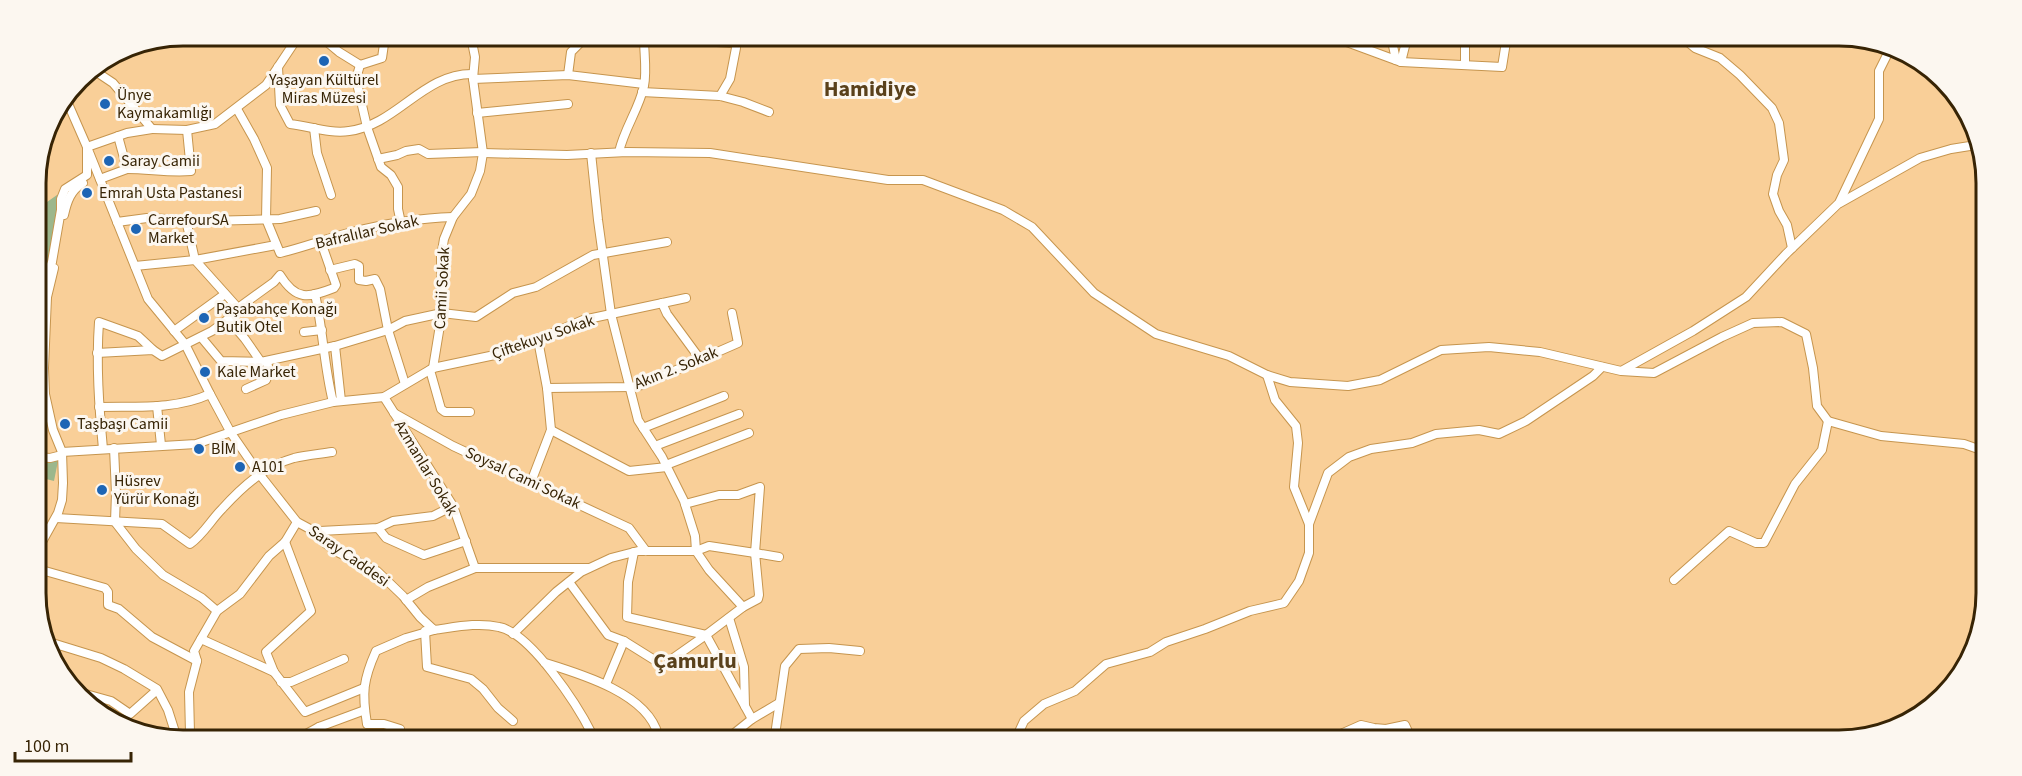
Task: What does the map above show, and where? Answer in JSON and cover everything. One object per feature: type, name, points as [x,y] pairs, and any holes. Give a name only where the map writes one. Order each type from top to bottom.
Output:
[{"type":"street","points":[[47,276],[52,262],[61,199],[66,189],[87,175],[87,147],[118,136],[152,129],[187,130],[215,124],[266,85],[292,46]]},
{"type":"street","points":[[332,46],[360,65],[382,58],[384,46]]},
{"type":"street","name":"Camii Sokak","points":[[431,369],[442,313],[441,256],[444,239],[453,218],[471,194],[480,171],[483,152],[473,76],[475,57],[473,46]]},
{"type":"street","points":[[568,75],[571,52],[577,46]]},
{"type":"street","points":[[619,152],[643,88],[644,46]]},
{"type":"street","points":[[720,96],[730,79],[733,46]]},
{"type":"street","points":[[1361,46],[1399,61],[1502,67],[1505,46]]},
{"type":"street","points":[[1394,46],[1399,61]]},
{"type":"street","points":[[1399,61],[1405,46]]},
{"type":"street","points":[[1465,46],[1466,65]]},
{"type":"street","points":[[1693,46],[1720,58],[1772,108],[1779,123],[1784,160],[1777,175],[1773,194],[1787,225],[1792,248]]},
{"type":"street","points":[[1839,203],[1879,119],[1879,71],[1887,56]]},
{"type":"street","points":[[360,65],[356,79],[367,127],[381,167],[398,187],[398,209],[401,223]]},
{"type":"street","points":[[278,67],[280,105],[290,124],[348,132],[383,120],[420,92],[441,80],[460,74],[473,76],[568,75],[643,88],[720,96],[769,112]]},
{"type":"street","points":[[100,75],[113,83],[152,129]]},
{"type":"street","points":[[477,112],[568,104]]},
{"type":"street","name":"Saray Caddesi","points":[[70,108],[148,299],[185,344],[231,433],[297,522],[310,529],[339,553],[376,572],[406,600],[430,630]]},
{"type":"street","points":[[237,109],[267,168],[266,219],[278,249]]},
{"type":"street","points":[[314,128],[317,153],[331,195]]},
{"type":"street","points":[[47,304],[69,197],[77,187],[98,176],[128,170],[191,171],[187,130]]},
{"type":"street","points":[[118,136],[128,170]]},
{"type":"street","points":[[1621,371],[1693,331],[1746,297],[1839,203],[1920,158],[1970,146]]},
{"type":"street","points":[[378,159],[419,149],[428,154],[483,152],[710,153],[824,172],[888,180],[923,180],[1003,210],[1032,227],[1094,293],[1156,334],[1229,356],[1267,375],[1290,382],[1348,386],[1380,380],[1440,350],[1489,346],[1540,352],[1621,371],[1654,373],[1753,323],[1782,322],[1806,333],[1817,406],[1828,421],[1881,436],[1964,444],[1976,448]]},
{"type":"street","points":[[591,153],[611,314],[638,420],[666,466],[685,504],[695,536],[696,551],[709,570],[743,607]]},
{"type":"street","points":[[117,222],[147,218],[266,219],[294,217],[316,211]]},
{"type":"street","name":"Bafralılar Sokak","points":[[135,266],[278,249],[321,242],[352,232],[428,218],[453,218]]},
{"type":"street","points":[[186,220],[195,260],[238,308]]},
{"type":"street","points":[[103,449],[97,353],[99,322],[138,336],[162,356],[201,337],[228,319],[238,308],[280,275],[288,288],[306,296],[334,288],[336,285],[321,242]]},
{"type":"street","points":[[201,337],[221,361],[264,362],[335,346],[388,330],[405,321],[442,313],[476,317],[513,293],[536,287],[593,255],[667,242]]},
{"type":"street","points":[[330,270],[355,264],[359,266],[359,280],[375,279],[405,384]]},
{"type":"street","points":[[174,331],[225,294]]},
{"type":"street","points":[[315,294],[328,380],[337,402]]},
{"type":"street","name":"Çiftekuyu Sokak","points":[[46,458],[62,453],[103,449],[196,444],[281,415],[337,402],[384,397],[431,369],[509,352],[565,326],[686,298]]},
{"type":"street","points":[[662,303],[667,314],[700,359]]},
{"type":"street","name":"Akın 2. Sokak","points":[[547,388],[642,385],[738,343],[732,313]]},
{"type":"street","points":[[228,319],[264,362],[269,372],[266,380],[246,389]]},
{"type":"street","points":[[304,332],[322,330]]},
{"type":"street","points":[[531,482],[551,430],[547,388],[538,340]]},
{"type":"street","points":[[335,346],[337,402]]},
{"type":"street","points":[[97,353],[153,350]]},
{"type":"street","points":[[1020,729],[1024,721],[1044,704],[1075,691],[1106,664],[1150,652],[1166,642],[1250,611],[1284,603],[1299,581],[1309,553],[1309,524],[1328,473],[1349,458],[1371,450],[1412,443],[1436,434],[1479,430],[1499,434],[1526,421],[1593,376],[1602,367]]},
{"type":"street","points":[[431,369],[441,410],[470,412]]},
{"type":"street","points":[[1267,375],[1275,400],[1296,426],[1298,442],[1294,487],[1309,524]]},
{"type":"street","points":[[99,406],[157,406],[186,403],[210,394]]},
{"type":"street","points":[[643,428],[724,396]]},
{"type":"street","name":"Azmanlar Sokak","points":[[384,397],[453,506],[475,568]]},
{"type":"street","points":[[46,401],[53,430],[62,453],[62,500],[56,518],[46,535]]},
{"type":"street","points":[[157,406],[161,445]]},
{"type":"street","name":"Soysal Cami Sokak","points":[[393,412],[453,446],[629,528],[646,551]]},
{"type":"street","points":[[654,446],[739,414]]},
{"type":"street","points":[[1674,580],[1729,531],[1756,543],[1764,543],[1795,484],[1822,450],[1828,421]]},
{"type":"street","points":[[551,430],[629,471],[666,466],[749,433]]},
{"type":"street","points":[[114,448],[115,522],[136,549],[163,575],[202,598],[217,611]]},
{"type":"street","points":[[56,518],[162,524],[190,544],[243,488],[273,466],[295,458],[332,452]]},
{"type":"street","points":[[669,661],[743,607],[758,599],[759,595],[755,553],[760,487],[738,495],[719,495],[685,504]]},
{"type":"street","points":[[310,529],[320,531],[378,528],[393,521],[433,516],[453,506]]},
{"type":"street","points":[[190,730],[189,692],[197,661],[194,651],[217,611],[240,594],[269,556],[285,542],[297,522]]},
{"type":"street","points":[[347,529],[358,522]]},
{"type":"street","points":[[378,528],[386,538],[424,555],[466,541]]},
{"type":"street","points":[[285,542],[311,611],[266,652],[274,672],[306,712],[364,688]]},
{"type":"street","points":[[513,634],[581,572],[610,558],[646,551],[696,551],[709,546],[779,557]]},
{"type":"street","points":[[634,552],[628,582],[627,617],[706,635],[752,719]]},
{"type":"street","points":[[406,600],[428,587],[475,568],[590,568]]},
{"type":"street","points":[[46,571],[105,588],[108,592],[108,605],[119,609],[152,637],[197,661]]},
{"type":"street","points":[[569,582],[608,635],[624,641],[656,661]]},
{"type":"street","points":[[729,618],[744,666],[745,706]]},
{"type":"street","points":[[400,729],[384,724],[367,724],[364,710],[364,683],[376,651],[430,630],[471,624],[501,627],[524,640],[559,682],[589,730]]},
{"type":"street","points":[[430,630],[427,667],[471,679],[513,721]]},
{"type":"street","points":[[201,639],[274,672]]},
{"type":"street","points":[[606,684],[624,641]]},
{"type":"street","points":[[57,645],[101,658],[124,669],[157,690],[168,710],[174,729]]},
{"type":"street","points":[[776,730],[785,666],[799,649],[829,648],[860,651]]},
{"type":"street","points":[[281,682],[291,682],[344,659]]},
{"type":"street","points":[[544,662],[606,684],[645,709],[656,724],[657,730]]},
{"type":"street","points":[[93,696],[111,701],[130,714],[157,690]]},
{"type":"street","points":[[739,730],[779,703]]},
{"type":"street","points":[[320,730],[364,710]]},
{"type":"street","points":[[1352,729],[1361,725],[1374,729],[1405,725],[1407,729]]},
{"type":"green space","points":[[57,195],[57,219],[47,263],[47,202]]},
{"type":"green space","points":[[46,459],[58,461],[54,481],[46,479]]},
{"type":"place","name":"Yaşayan Kültürel Miras Müzesi","points":[[324,61]]},
{"type":"place","name":"Ünye Kaymakamlığı","points":[[105,104]]},
{"type":"place","name":"Saray Camii","points":[[109,161]]},
{"type":"place","name":"Emrah Usta Pastanesi","points":[[87,193]]},
{"type":"place","name":"CarrefourSA Market","points":[[136,229]]},
{"type":"place","name":"Paşabahçe Konağı Butik Otel","points":[[204,318]]},
{"type":"place","name":"Kale Market","points":[[205,372]]},
{"type":"place","name":"Taşbaşı Camii","points":[[65,424]]},
{"type":"place","name":"BİM","points":[[199,449]]},
{"type":"place","name":"A101","points":[[240,467]]},
{"type":"place","name":"Hüsrev Yürür Konağı","points":[[102,490]]},
{"type":"district","name":"Hamidiye","points":[[870,89]]},
{"type":"district","name":"Çamurlu","points":[[695,661]]}]
